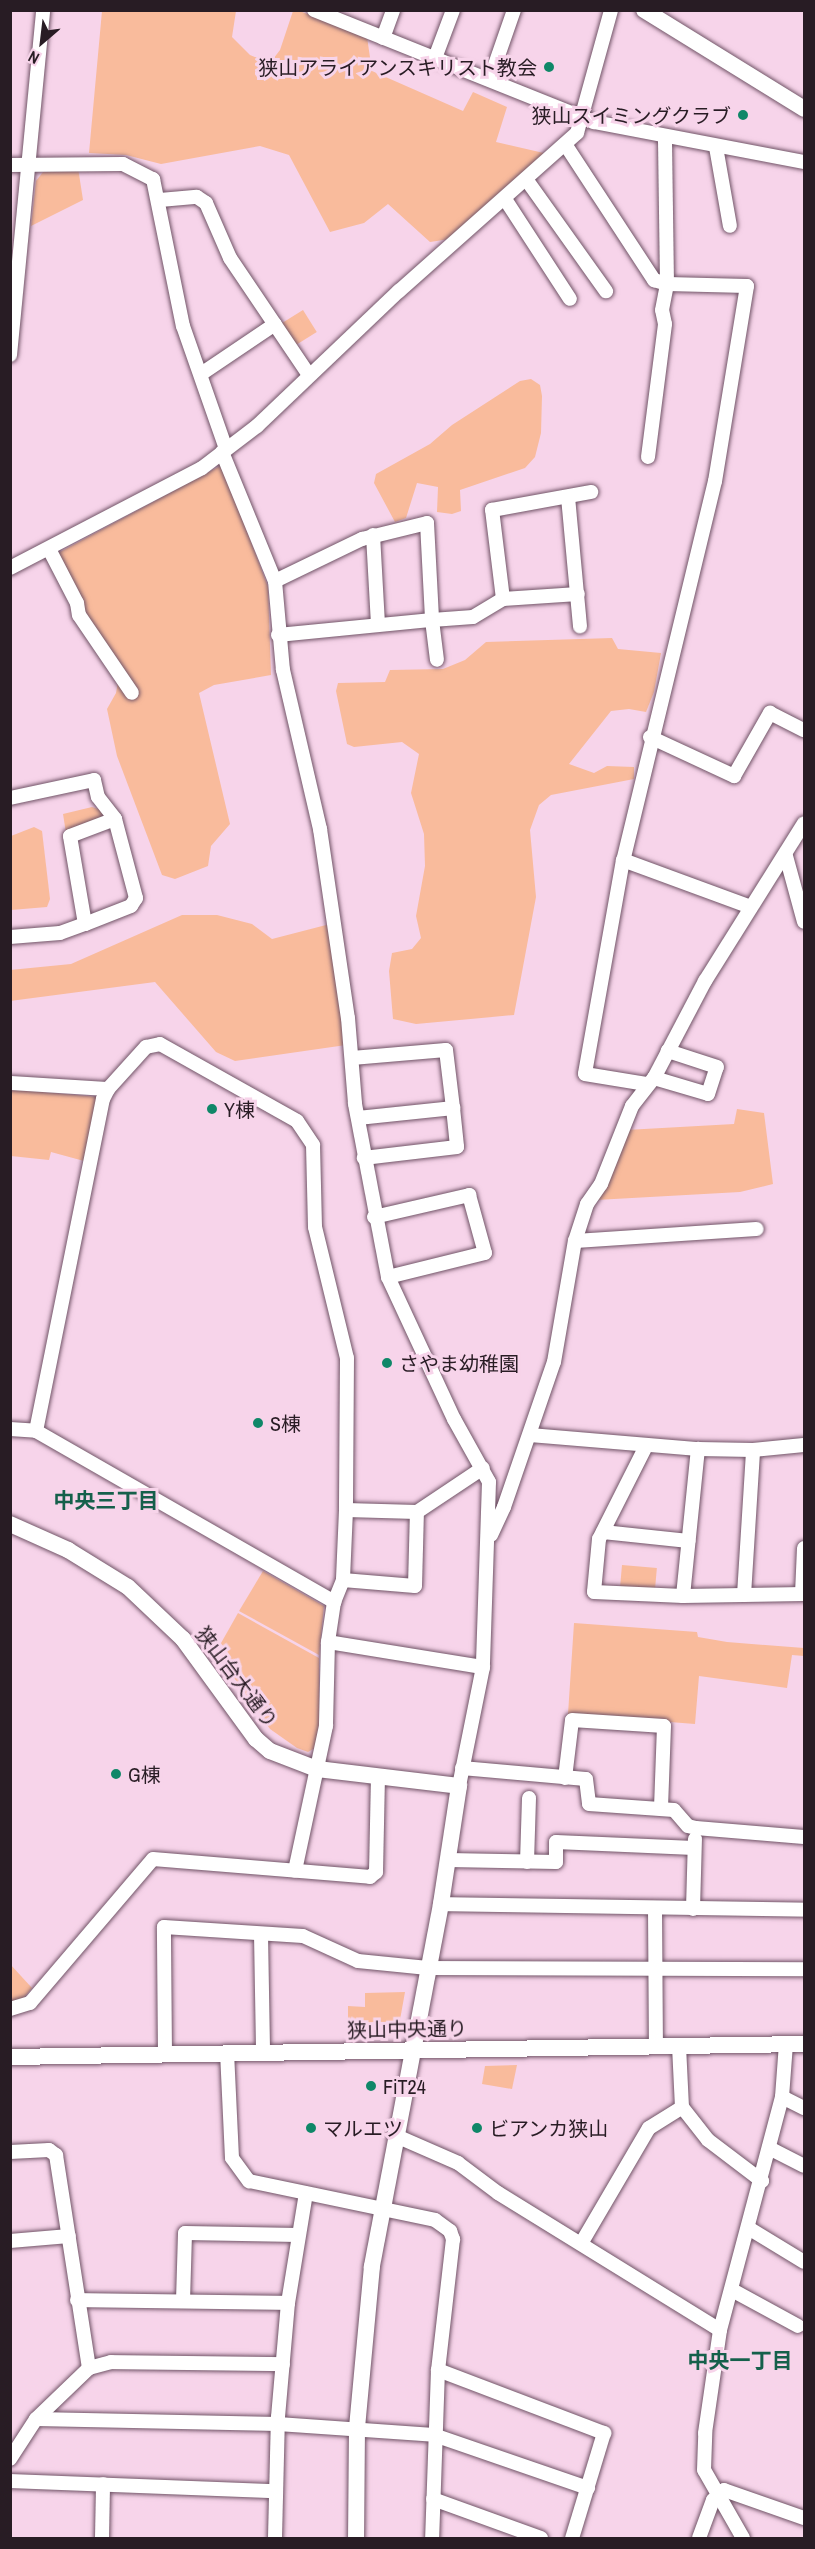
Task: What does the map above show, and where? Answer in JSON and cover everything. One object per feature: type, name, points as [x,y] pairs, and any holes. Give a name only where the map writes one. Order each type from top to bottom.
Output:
[{"type":"street","points":[[10,355],[26,165],[43,10]]},
{"type":"street","points":[[314,10],[581,116],[665,138],[804,162]]},
{"type":"street","points":[[383,38],[393,10]]},
{"type":"street","points":[[435,58],[453,10]]},
{"type":"street","points":[[490,79],[514,10]]},
{"type":"street","points":[[10,568],[202,468],[257,426],[309,375],[577,133],[611,10]]},
{"type":"street","points":[[644,10],[804,109]]},
{"type":"street","points":[[648,457],[668,284],[665,138]]},
{"type":"street","points":[[565,144],[654,280],[668,284],[747,286],[715,481],[650,737],[623,860],[585,1074],[650,1081],[708,1094],[717,1067],[668,1051]]},
{"type":"street","points":[[717,147],[730,226]]},
{"type":"street","points":[[10,165],[123,164],[153,179],[160,200],[183,326],[201,374],[224,450],[275,581],[278,635],[291,712],[320,830],[364,1158],[388,1278],[454,1419],[483,1468],[490,1496],[483,1667],[462,1768],[441,1904],[394,2135],[365,2318],[357,2428],[356,2538]]},
{"type":"street","points":[[526,179],[606,291]]},
{"type":"street","points":[[160,200],[197,197],[206,203],[230,258],[309,375]]},
{"type":"street","points":[[505,199],[570,299]]},
{"type":"street","points":[[201,374],[275,324]]},
{"type":"street","points":[[503,599],[492,510],[591,492]]},
{"type":"street","points":[[568,496],[580,626]]},
{"type":"street","points":[[275,581],[373,535],[427,523],[432,620],[437,660]]},
{"type":"street","points":[[373,535],[378,624]]},
{"type":"street","points":[[49,549],[65,576],[79,615],[132,693]]},
{"type":"street","points":[[278,635],[473,617],[503,599],[578,594]]},
{"type":"street","points":[[650,737],[734,776],[770,712],[804,730]]},
{"type":"street","points":[[10,798],[94,780],[98,797],[115,819],[136,898],[131,906],[60,933],[10,937]]},
{"type":"street","points":[[85,924],[70,836],[115,819]]},
{"type":"street","points":[[489,1537],[496,1528],[554,1362],[575,1241],[587,1204],[601,1185],[622,1126],[668,1051],[705,981],[786,856],[804,823]]},
{"type":"street","points":[[786,856],[799,876],[804,922]]},
{"type":"street","points":[[623,860],[751,907]]},
{"type":"street","points":[[36,1431],[108,1089],[146,1047],[160,1044],[297,1121],[308,1132],[314,1153],[315,1227],[347,1358],[346,1510],[343,1580],[334,1602],[328,1642],[326,1726],[295,1871]]},
{"type":"street","points":[[352,1058],[446,1050],[453,1107],[457,1147],[364,1158]]},
{"type":"street","points":[[10,1083],[108,1089]]},
{"type":"street","points":[[358,1118],[453,1107]]},
{"type":"street","points":[[374,1217],[469,1195],[485,1252],[388,1278]]},
{"type":"street","points":[[575,1241],[757,1229]]},
{"type":"street","points":[[10,1429],[36,1431],[334,1602]]},
{"type":"street","points":[[530,1435],[698,1449],[753,1450],[804,1445]]},
{"type":"street","points":[[646,1446],[598,1539],[594,1592],[683,1596],[803,1594],[804,1548]]},
{"type":"street","points":[[683,1596],[698,1449]]},
{"type":"street","points":[[744,1595],[753,1450]]},
{"type":"street","points":[[346,1510],[417,1512],[483,1468]]},
{"type":"street","points":[[343,1580],[415,1586],[417,1512]]},
{"type":"street","name":"狭山台大通り","points":[[10,1524],[68,1550],[128,1587],[183,1639],[256,1738],[281,1757],[317,1768],[459,1786]]},
{"type":"street","points":[[603,1532],[689,1541]]},
{"type":"street","points":[[328,1642],[483,1667]]},
{"type":"street","points":[[565,1778],[572,1720],[664,1726],[661,1808]]},
{"type":"street","points":[[462,1768],[586,1779],[589,1804],[674,1810],[688,1826],[696,1828],[804,1837]]},
{"type":"street","points":[[10,2009],[30,2004],[153,1859],[370,1877],[376,1872],[378,1776]]},
{"type":"street","points":[[527,1862],[529,1798]]},
{"type":"street","points":[[693,1909],[696,1828]]},
{"type":"street","points":[[448,1860],[556,1862],[556,1842],[694,1848]]},
{"type":"street","points":[[441,1904],[804,1910]]},
{"type":"street","points":[[654,1909],[656,2047]]},
{"type":"street","points":[[165,2054],[164,1927],[303,1936],[358,1961],[428,1968],[804,1969]]},
{"type":"street","points":[[261,1934],[263,2052]]},
{"type":"street","points":[[743,2538],[716,2495],[704,2470],[704,2444],[720,2330],[750,2229],[782,2097],[786,2044]]},
{"type":"street","name":"狭山中央通り","points":[[10,2056],[804,2044]]},
{"type":"street","points":[[679,2046],[682,2107],[708,2140],[762,2181]]},
{"type":"street","points":[[226,2052],[230,2140],[238,2170],[249,2181],[435,2220],[450,2231],[453,2239],[438,2370],[434,2435],[432,2538]]},
{"type":"street","points":[[782,2097],[804,2108]]},
{"type":"street","points":[[582,2242],[649,2128],[682,2107]]},
{"type":"street","points":[[394,2135],[458,2163],[498,2193],[582,2242],[720,2330]]},
{"type":"street","points":[[769,2148],[804,2166]]},
{"type":"street","points":[[10,2152],[54,2152],[89,2368]]},
{"type":"street","points":[[275,2538],[278,2424],[288,2303],[306,2193]]},
{"type":"street","points":[[750,2229],[804,2262]]},
{"type":"street","points":[[183,2301],[185,2233],[298,2235]]},
{"type":"street","points":[[10,2241],[69,2236]]},
{"type":"street","points":[[732,2290],[798,2326]]},
{"type":"street","points":[[77,2300],[288,2303]]},
{"type":"street","points":[[10,2459],[36,2419],[89,2368],[111,2362],[283,2364]]},
{"type":"street","points":[[438,2370],[604,2433],[572,2538]]},
{"type":"street","points":[[36,2419],[278,2424],[434,2435],[588,2488]]},
{"type":"street","points":[[10,2481],[275,2491]]},
{"type":"street","points":[[102,2538],[103,2484]]},
{"type":"street","points":[[699,2538],[716,2495],[724,2490],[804,2518]]},
{"type":"street","points":[[433,2499],[541,2538]]},
{"type":"shaded area","points":[[297,10],[367,37],[372,71],[463,111],[473,92],[507,107],[496,142],[548,154],[456,238],[430,242],[388,204],[364,223],[330,232],[289,155],[260,146],[161,164],[126,155],[89,153],[102,11],[236,11],[232,37],[250,55],[270,63],[280,50],[293,11]]},
{"type":"shaded area","points":[[78,168],[83,200],[31,226],[36,181],[43,172]]},
{"type":"shaded area","points":[[303,310],[317,332],[294,346],[280,324]]},
{"type":"shaded area","points":[[531,379],[540,385],[541,433],[535,457],[525,468],[460,490],[461,511],[452,514],[437,512],[438,487],[417,483],[406,518],[395,522],[374,483],[376,474],[430,444],[452,425],[520,381]]},
{"type":"shaded area","points":[[222,465],[268,587],[271,675],[214,685],[199,693],[230,824],[211,846],[208,866],[175,879],[162,875],[117,756],[107,709],[116,693],[121,666],[84,611],[58,553]]},
{"type":"shaded area","points":[[612,638],[618,649],[661,653],[654,692],[646,712],[629,709],[611,711],[569,764],[594,773],[607,766],[634,767],[634,779],[551,795],[539,805],[530,830],[536,897],[514,1015],[416,1024],[393,1019],[389,971],[392,953],[412,949],[421,938],[416,916],[425,866],[424,834],[411,793],[419,754],[402,742],[354,747],[347,744],[336,691],[338,683],[385,682],[390,670],[443,669],[465,660],[486,642]]},
{"type":"shaded area","points":[[92,807],[107,812],[105,818],[66,833],[63,814]]},
{"type":"shaded area","points":[[34,827],[42,831],[50,899],[47,907],[11,910],[11,836]]},
{"type":"shaded area","points":[[182,915],[217,915],[252,924],[272,939],[330,924],[346,1045],[235,1061],[216,1052],[155,982],[10,1001],[10,970],[71,964]]},
{"type":"shaded area","points":[[10,1089],[98,1097],[84,1161],[51,1152],[49,1160],[11,1156]]},
{"type":"shaded area","points":[[737,1109],[764,1113],[773,1184],[740,1192],[596,1200],[626,1130],[734,1124]]},
{"type":"shaded area","points":[[622,1565],[657,1568],[655,1590],[620,1587]]},
{"type":"shaded area","points":[[263,1571],[324,1606],[319,1655],[239,1611]]},
{"type":"shaded area","points":[[238,1613],[319,1658],[319,1725],[315,1748],[308,1752],[297,1748],[270,1729],[216,1652]]},
{"type":"shaded area","points":[[574,1623],[697,1632],[698,1637],[727,1642],[804,1648],[804,1656],[792,1655],[787,1688],[699,1676],[695,1724],[568,1714]]},
{"type":"shaded area","points":[[10,1964],[32,1988],[22,2000],[11,2003]]},
{"type":"shaded area","points":[[405,1992],[398,2031],[390,2036],[348,2035],[348,2006],[365,2007],[365,1993]]},
{"type":"shaded area","points":[[517,2065],[512,2089],[482,2084],[485,2066]]},
{"type":"place","name":"狭山アライアンスキリスト教会","points":[[549,67]]},
{"type":"place","name":"狭山スイミングクラブ","points":[[743,115]]},
{"type":"place","name":"Y棟","points":[[212,1109]]},
{"type":"place","name":"さやま幼稚園","points":[[387,1363]]},
{"type":"place","name":"S棟","points":[[258,1423]]},
{"type":"place","name":"G棟","points":[[116,1774]]},
{"type":"place","name":"FiT24","points":[[371,2086]]},
{"type":"place","name":"マルエツ","points":[[311,2128]]},
{"type":"place","name":"ビアンカ狭山","points":[[477,2128]]},
{"type":"district","name":"中央三丁目","points":[[106,1501]]},
{"type":"district","name":"中央一丁目","points":[[740,2361]]}]
